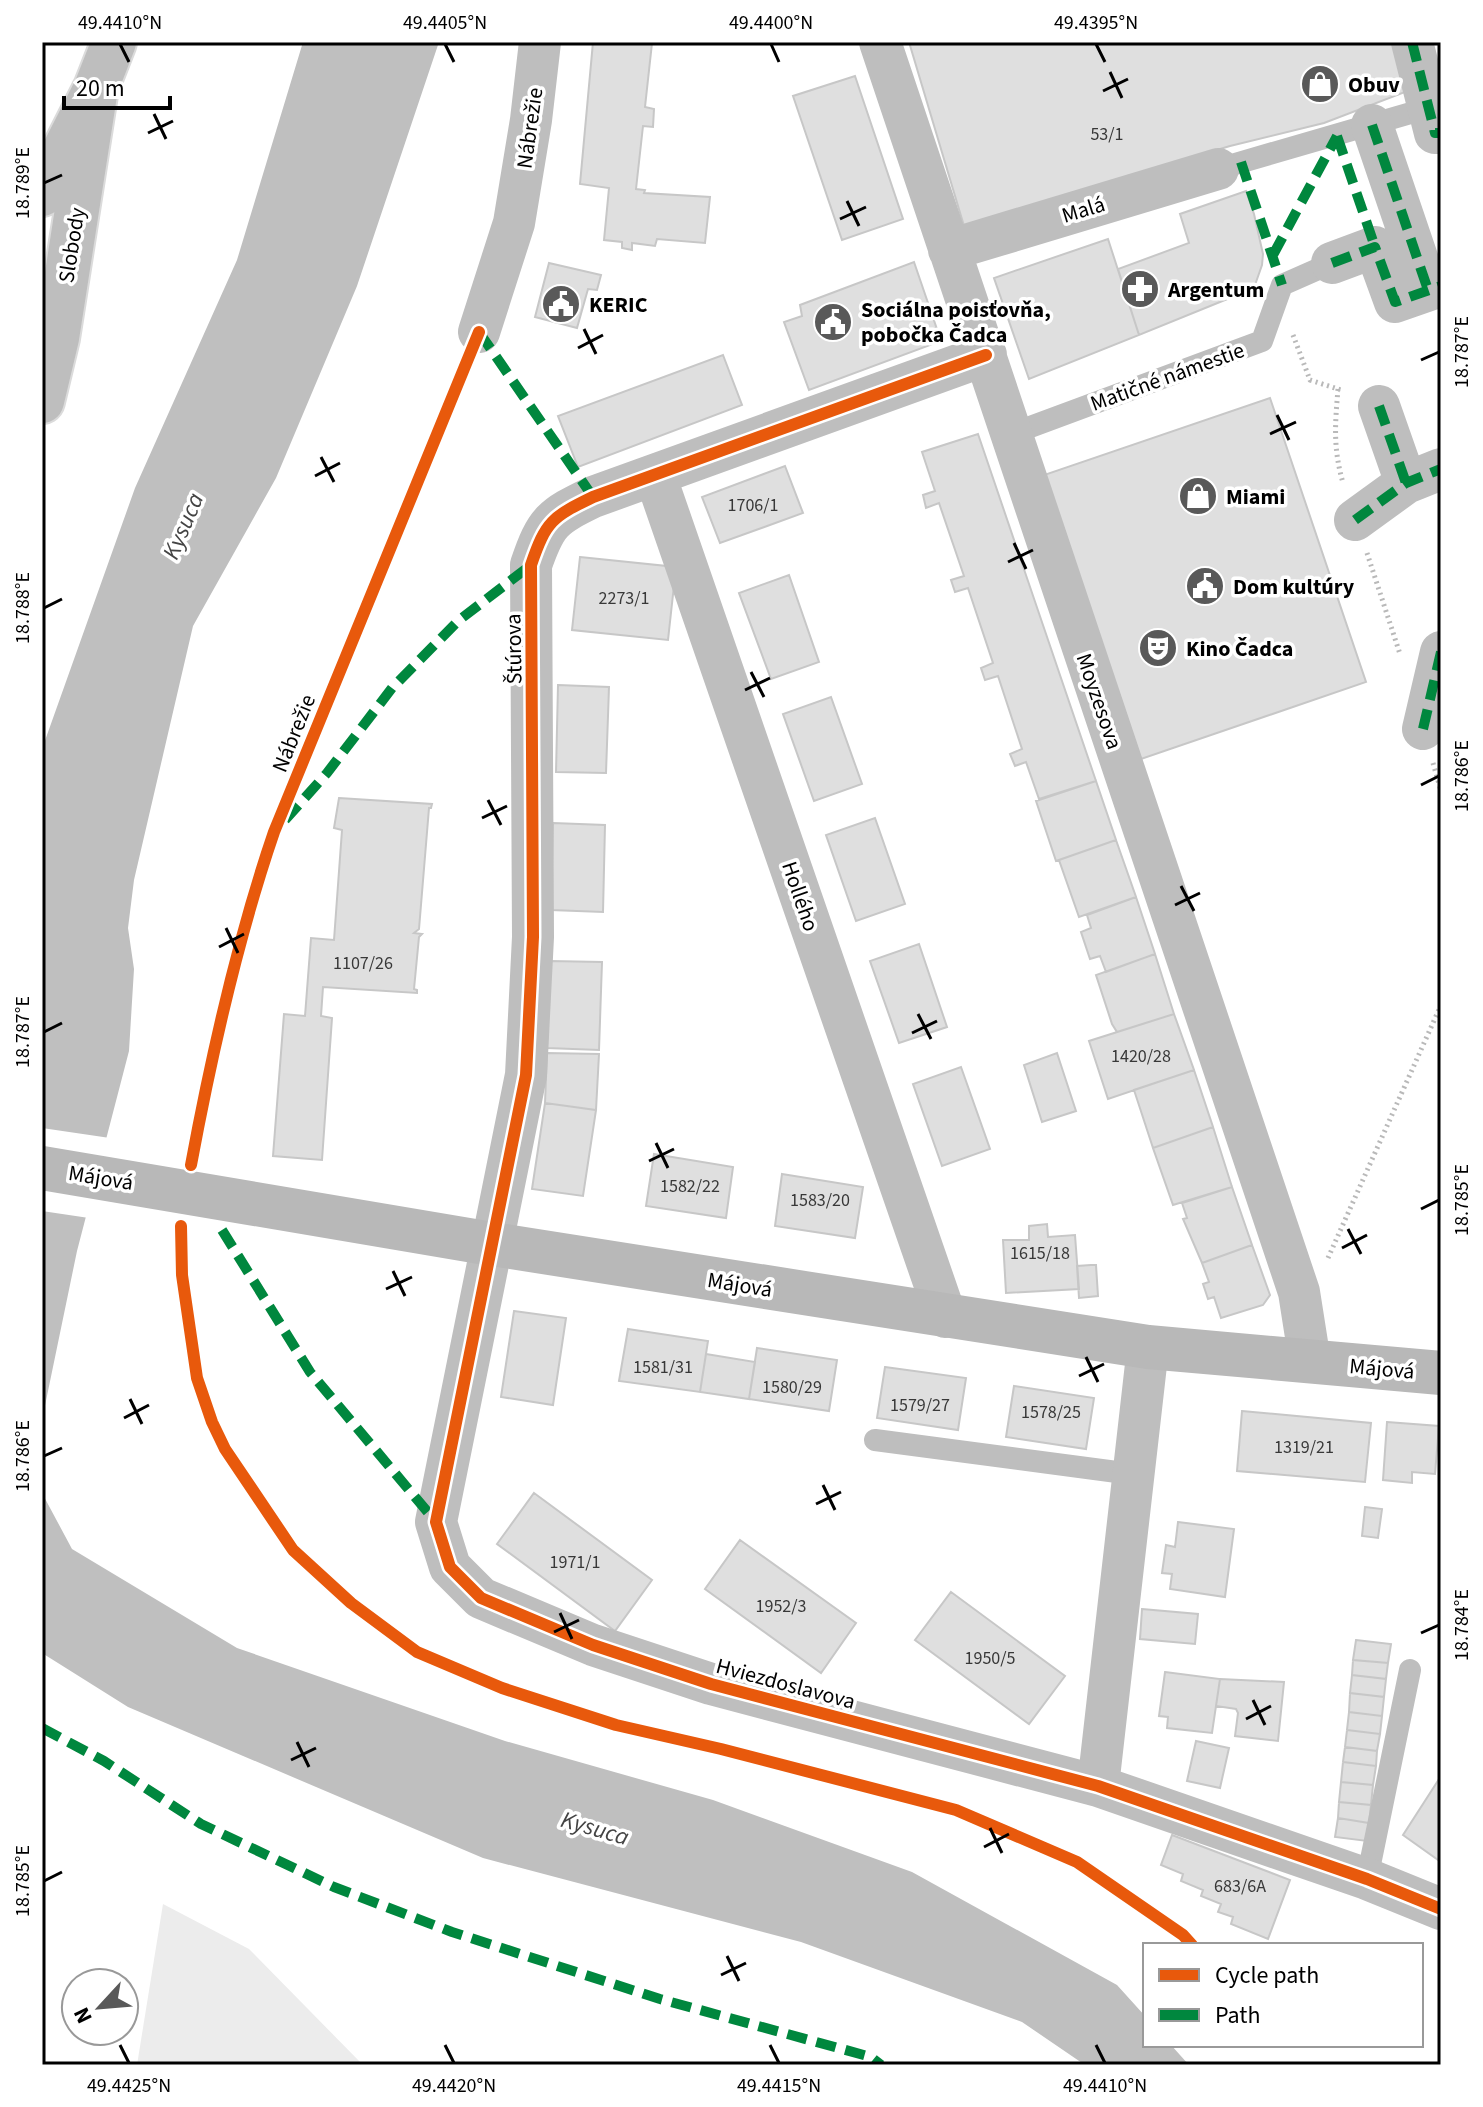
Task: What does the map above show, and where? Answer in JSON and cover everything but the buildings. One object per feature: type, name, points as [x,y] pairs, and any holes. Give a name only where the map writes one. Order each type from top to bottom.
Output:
[{"type":"main road","name":"Slobody","points":[[42,194],[96,88],[114,42]]},
{"type":"main road","name":"Slobody","points":[[42,401],[57,338],[96,88]]},
{"type":"main road","name":"Májová","points":[[42,1168],[492,1244],[1148,1347],[1441,1373]]},
{"type":"street","name":"Nábrežie","points":[[479,332],[514,223],[540,42]]},
{"type":"street","name":"Moyzesova","points":[[880,42],[1299,1292],[1310,1362]]},
{"type":"street","points":[[1412,42],[1435,120]]},
{"type":"street","points":[[1332,263],[1371,237],[1395,302],[1435,288],[1372,125]]},
{"type":"street","name":"Malá","points":[[949,250],[1218,169]]},
{"type":"street","name":"Štúrova","points":[[492,1244],[526,1075],[534,891],[531,565],[541,536],[556,516],[593,497],[986,355]]},
{"type":"street","points":[[1355,520],[1424,476],[1379,406]]},
{"type":"street","name":"Hollého","points":[[655,475],[946,1317]]},
{"type":"street","points":[[1422,656],[1423,729]]},
{"type":"street","name":"Hviezdoslavova","points":[[492,1244],[436,1522],[450,1567],[481,1598],[593,1645],[711,1684],[1098,1786],[1367,1879],[1441,1909]]},
{"type":"street","points":[[1098,1786],[1148,1347]]},
{"type":"lane","points":[[1218,169],[1372,125],[1435,120]]},
{"type":"lane","name":"Matičné námestie","points":[[1011,434],[1262,341],[1282,285],[1332,263]]},
{"type":"lane","points":[[875,1440],[1132,1474]]},
{"type":"lane","points":[[1367,1879],[1410,1670]]},
{"type":"path","points":[[1262,341],[1295,335],[1310,380],[1379,406]]},
{"type":"path","points":[[1338,389],[1335,455],[1355,520],[1422,656]]},
{"type":"path","points":[[1423,729],[1441,791]]},
{"type":"path","points":[[1327,1270],[1328,1257],[1441,1005]]},
{"type":"shaded area","points":[[163,1904],[249,1949],[363,2065],[137,2065]]},
{"type":"water","name":"Kysuca","points":[[303,42],[439,42],[357,286],[276,478],[193,626],[134,880],[128,928],[134,969],[129,1051],[77,1251],[42,1420],[42,749],[135,488],[237,260]]},
{"type":"water","name":"Kysuca","points":[[42,1493],[72,1549],[237,1648],[505,1741],[713,1800],[912,1872],[1117,1985],[1143,2014],[1143,2047],[1173,2047],[1189,2065],[1085,2065],[1022,2022],[801,1942],[483,1858],[128,1707],[42,1653]]},
{"type":"pier","points":[[42,1128],[110,1138],[89,1218],[42,1211]]},
{"type":"marked path","points":[[1412,42],[1435,133],[1441,133]]},
{"type":"marked path","points":[[1372,125],[1428,290]]},
{"type":"marked path","points":[[1337,136],[1375,247]]},
{"type":"marked path","points":[[1273,255],[1337,136]]},
{"type":"marked path","points":[[1241,162],[1282,285]]},
{"type":"marked path","points":[[1332,263],[1375,247],[1395,302],[1441,286]]},
{"type":"marked path","points":[[479,332],[593,497]]},
{"type":"marked path","points":[[1379,406],[1406,483]]},
{"type":"marked path","points":[[1355,520],[1406,483],[1441,469]]},
{"type":"marked path","points":[[285,820],[327,773],[392,688],[458,621],[531,565]]},
{"type":"marked path","points":[[1423,729],[1441,652]]},
{"type":"marked path","points":[[222,1230],[310,1372],[436,1522]]},
{"type":"marked path","points":[[42,1728],[104,1761],[201,1824],[334,1887],[452,1932],[660,1999],[871,2057],[881,2065]]},
{"type":"cycle path","points":[[191,1165],[226,997],[274,832],[479,332]]},
{"type":"cycle path","points":[[986,355],[593,497],[559,516],[541,539],[531,565],[533,937],[526,1075],[436,1522],[450,1567],[481,1598],[593,1645],[711,1684],[1098,1786],[1367,1879],[1441,1909]]},
{"type":"cycle path","points":[[181,1226],[182,1275],[197,1378],[225,1449],[293,1550],[351,1603],[417,1652],[502,1688],[616,1725],[956,1810],[1077,1862],[1190,1943]]},
{"type":"place","name":"Obuv","points":[[1320,84]]},
{"type":"place","name":"Argentum","points":[[1140,289]]},
{"type":"place","name":"KERIC","points":[[561,304]]},
{"type":"place","name":"Sociálna poisťovňa, pobočka Čadca","points":[[833,322]]},
{"type":"place","name":"Miami","points":[[1198,496]]},
{"type":"place","name":"Dom kultúry","points":[[1205,586]]},
{"type":"place","name":"Kino Čadca","points":[[1158,648]]}]
